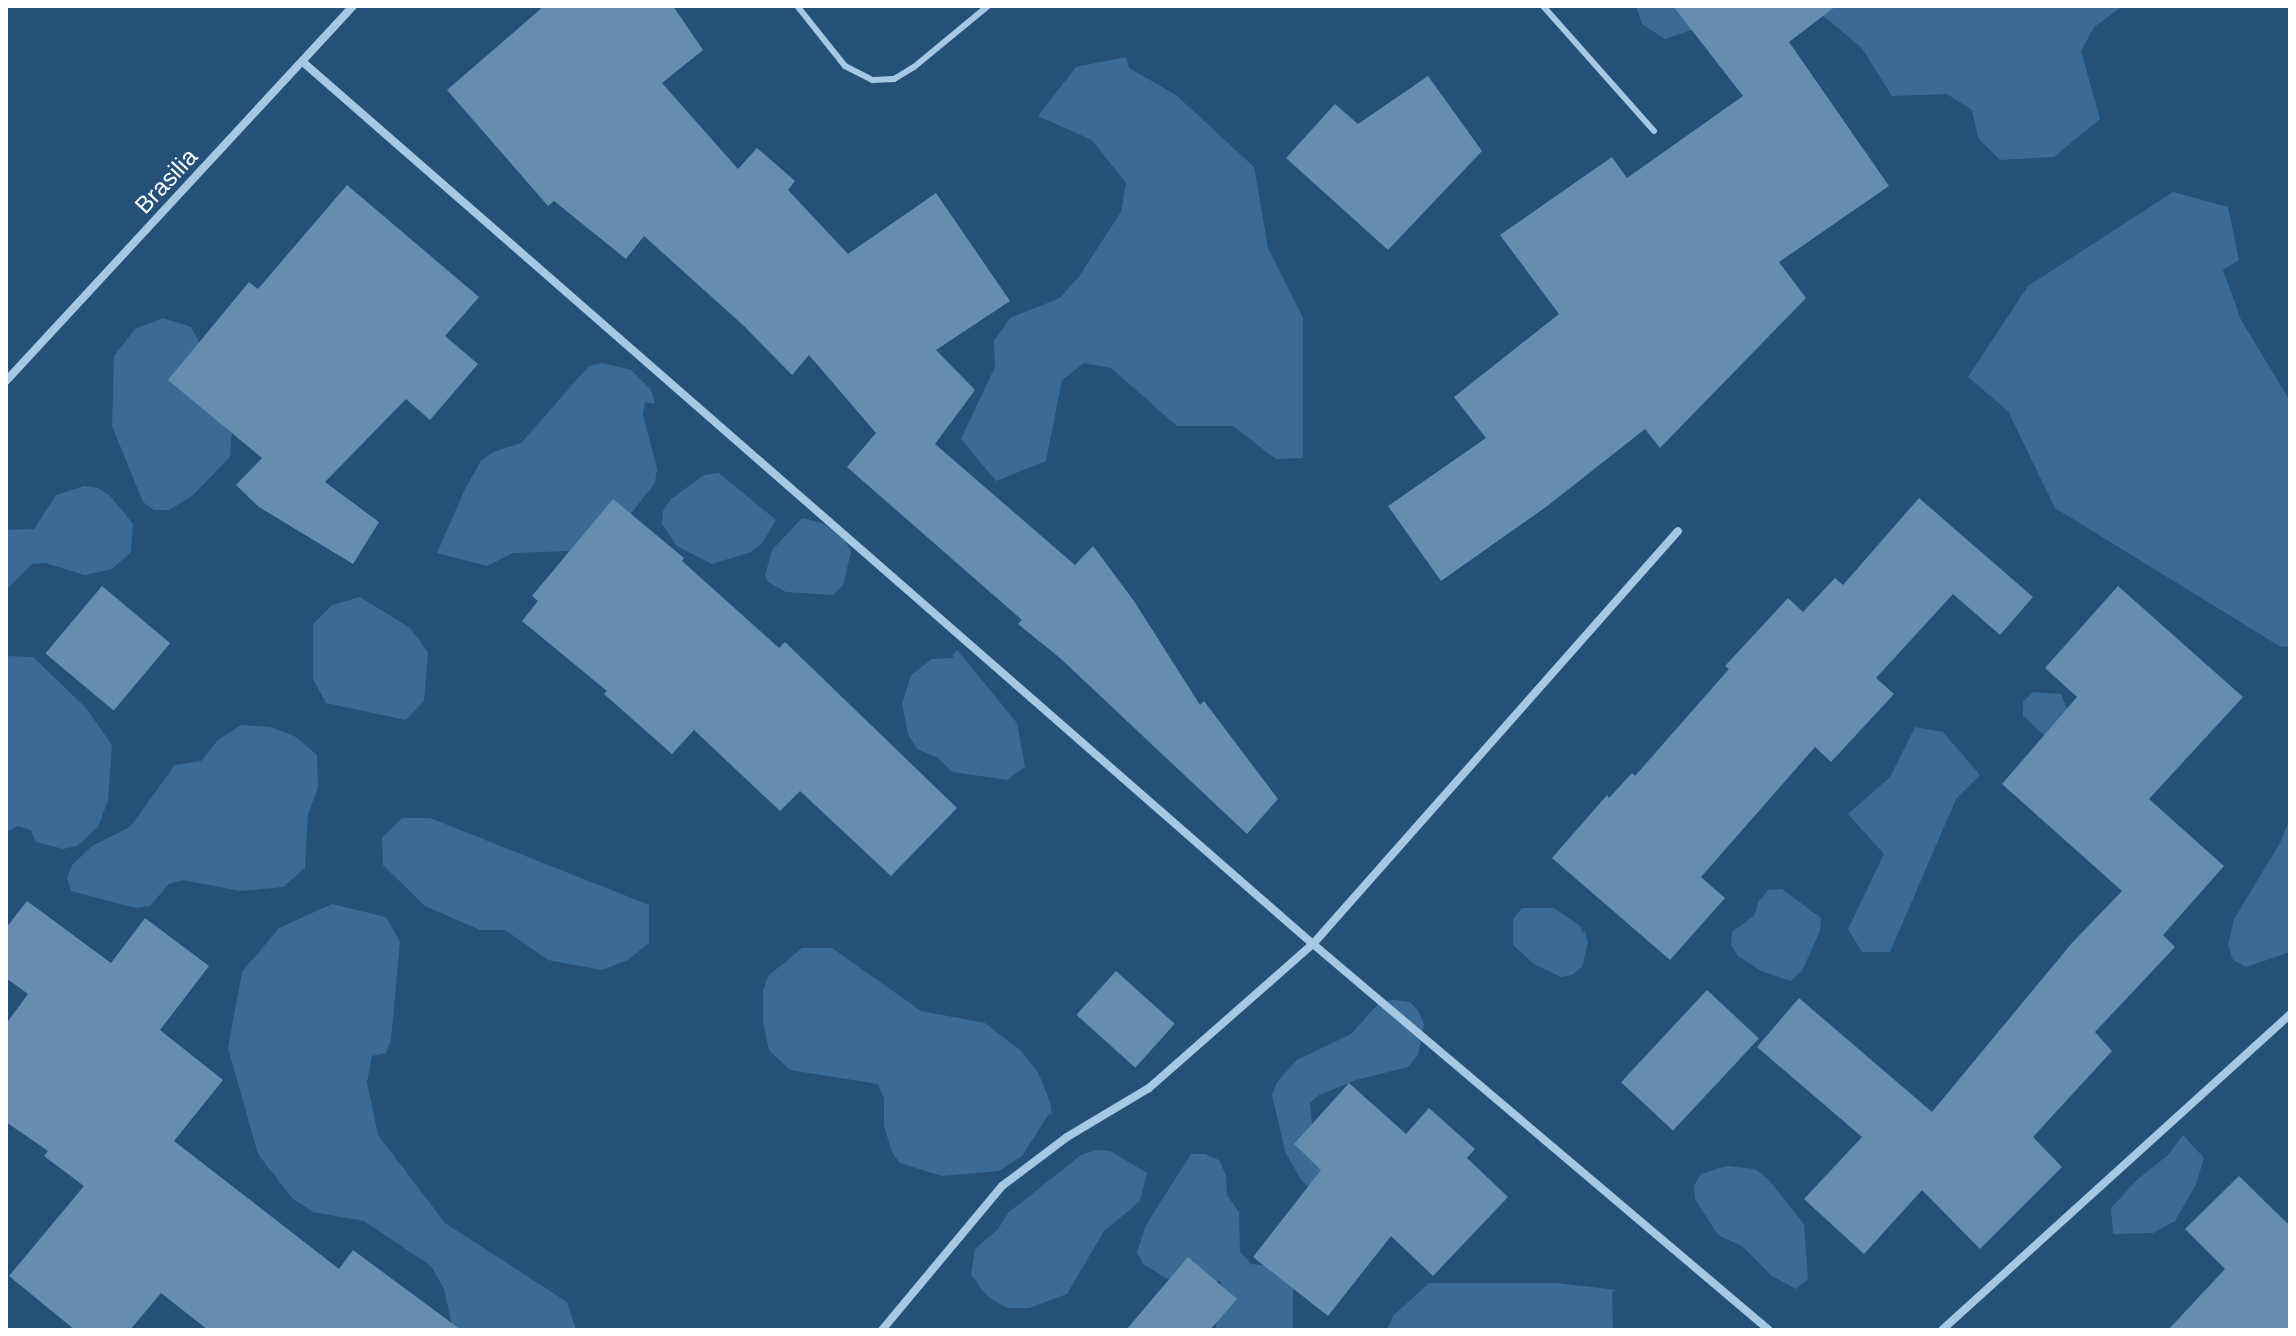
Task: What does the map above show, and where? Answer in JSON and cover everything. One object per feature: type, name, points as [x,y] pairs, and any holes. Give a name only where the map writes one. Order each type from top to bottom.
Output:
[{"type":"street","name":"Brasilia","points":[[6,381],[304,63],[353,6]]},
{"type":"street","points":[[304,63],[1313,944],[1769,1330]]},
{"type":"street","points":[[882,1330],[1002,1186],[1067,1137],[1149,1088],[1313,944],[1678,531]]},
{"type":"street","points":[[1942,1330],[2290,1014]]},
{"type":"lane","points":[[798,7],[845,66],[873,80],[894,79],[914,67],[988,6]]},
{"type":"lane","points":[[1543,6],[1654,131]]},
{"type":"shaded area","points":[[1636,6],[1729,6],[1718,21],[1665,39],[1642,24]]},
{"type":"shaded area","points":[[1811,6],[2123,6],[2094,27],[2081,51],[2100,119],[2054,157],[2000,160],[1978,138],[1972,110],[1947,94],[1892,96],[1861,47]]},
{"type":"shaded area","points":[[1126,57],[1129,68],[1176,95],[1254,167],[1268,248],[1303,318],[1303,458],[1276,459],[1233,426],[1177,426],[1111,368],[1084,363],[1062,380],[1046,461],[996,481],[961,439],[995,367],[994,341],[1010,318],[1060,298],[1078,278],[1121,212],[1126,183],[1092,140],[1038,116],[1076,67]]},
{"type":"shaded area","points":[[2173,192],[2228,207],[2239,260],[2223,270],[2241,320],[2290,401],[2290,646],[2281,647],[2055,508],[2008,411],[1968,377],[2028,286]]},
{"type":"shaded area","points":[[163,318],[191,327],[199,342],[196,349],[234,403],[230,457],[192,496],[169,510],[154,510],[143,502],[112,426],[114,356],[135,329]]},
{"type":"shaded area","points":[[602,363],[631,370],[651,390],[655,404],[645,402],[643,415],[657,469],[655,483],[629,516],[571,551],[513,553],[487,566],[437,553],[481,461],[493,452],[521,443],[589,366]]},
{"type":"shaded area","points":[[719,473],[776,520],[762,543],[751,552],[712,564],[677,546],[662,524],[663,511],[671,499],[704,475]]},
{"type":"shaded area","points":[[84,486],[98,488],[110,496],[133,524],[131,552],[112,569],[85,575],[45,563],[32,564],[6,590],[6,530],[34,529],[56,495]]},
{"type":"shaded area","points":[[802,518],[822,523],[845,540],[851,552],[843,585],[833,595],[786,592],[768,582],[765,576],[772,550]]},
{"type":"shaded area","points":[[360,597],[410,628],[428,652],[424,701],[406,720],[326,703],[313,679],[313,624],[332,605]]},
{"type":"shaded area","points":[[957,650],[1017,723],[1025,767],[1007,780],[953,772],[938,758],[917,749],[908,734],[902,704],[911,675],[932,659],[954,658],[952,655]]},
{"type":"shaded area","points":[[6,656],[33,657],[86,708],[112,745],[108,800],[98,827],[77,846],[63,849],[36,842],[31,830],[18,826],[6,832]]},
{"type":"shaded area","points":[[2033,692],[2061,694],[2069,713],[2063,752],[2023,716],[2023,702]]},
{"type":"shaded area","points":[[241,725],[271,727],[296,737],[317,755],[318,788],[308,814],[305,868],[283,887],[240,891],[183,880],[169,884],[150,906],[136,908],[71,891],[67,878],[72,865],[92,846],[130,827],[175,765],[201,761],[218,740]]},
{"type":"shaded area","points":[[1915,727],[1943,732],[1980,775],[1956,799],[1890,952],[1862,952],[1848,929],[1884,854],[1848,814],[1890,777]]},
{"type":"shaded area","points":[[402,818],[430,818],[649,905],[649,943],[628,960],[602,970],[548,960],[505,930],[480,930],[425,906],[383,865],[382,838]]},
{"type":"shaded area","points":[[2290,819],[2290,952],[2246,967],[2233,960],[2228,945],[2234,919],[2279,845]]},
{"type":"shaded area","points":[[1782,889],[1821,918],[1820,931],[1802,971],[1791,981],[1761,971],[1738,956],[1731,945],[1732,932],[1755,915],[1758,902],[1768,890]]},
{"type":"shaded area","points":[[332,904],[386,917],[400,942],[391,1040],[386,1053],[372,1056],[367,1082],[378,1135],[445,1223],[567,1302],[576,1330],[453,1330],[444,1289],[431,1266],[364,1221],[313,1212],[292,1198],[258,1154],[228,1048],[242,972],[279,928]]},
{"type":"shaded area","points":[[1522,908],[1554,908],[1580,926],[1583,935],[1584,929],[1588,942],[1582,967],[1572,975],[1561,977],[1534,964],[1513,945],[1513,919]]},
{"type":"shaded area","points":[[802,948],[832,948],[921,1011],[985,1023],[1021,1051],[1038,1072],[1050,1102],[1052,1117],[1050,1112],[1022,1156],[999,1171],[942,1176],[900,1163],[892,1152],[884,1126],[884,1098],[878,1084],[790,1070],[769,1050],[763,1022],[763,991],[768,976]]},
{"type":"shaded area","points":[[1394,1000],[1410,1002],[1419,1012],[1424,1025],[1418,1055],[1408,1067],[1356,1080],[1319,1095],[1310,1103],[1314,1144],[1345,1172],[1317,1197],[1299,1177],[1285,1151],[1272,1095],[1277,1082],[1297,1060],[1351,1034],[1379,1003]]},
{"type":"shaded area","points":[[2183,1135],[2204,1158],[2196,1184],[2175,1221],[2153,1233],[2113,1234],[2111,1208],[2137,1180],[2168,1155]]},
{"type":"shaded area","points":[[1096,1150],[1110,1151],[1147,1173],[1140,1201],[1104,1231],[1067,1294],[1029,1308],[1007,1308],[987,1296],[971,1275],[975,1249],[998,1229],[1008,1213],[1081,1155]]},
{"type":"shaded area","points":[[1191,1154],[1205,1154],[1219,1160],[1226,1176],[1227,1195],[1239,1212],[1240,1252],[1251,1264],[1293,1268],[1293,1330],[1215,1330],[1223,1293],[1220,1281],[1193,1283],[1166,1278],[1143,1264],[1137,1252],[1146,1225]]},
{"type":"shaded area","points":[[1726,1166],[1755,1169],[1768,1179],[1804,1224],[1808,1279],[1796,1289],[1772,1276],[1742,1246],[1718,1235],[1695,1199],[1694,1186],[1701,1174]]},
{"type":"shaded area","points":[[1429,1283],[1557,1283],[1617,1290],[1612,1292],[1613,1330],[1387,1330],[1393,1316]]},
{"type":"building","points":[[544,6],[673,6],[703,50],[662,83],[738,169],[757,148],[795,181],[788,190],[848,254],[936,193],[1010,301],[936,350],[975,390],[935,444],[1075,565],[1093,546],[1134,601],[1200,705],[1204,701],[1278,799],[1247,834],[1060,658],[1018,624],[1022,620],[847,467],[876,433],[809,355],[792,375],[744,326],[644,236],[626,259],[554,201],[548,206],[447,90]]},
{"type":"building","points":[[1673,6],[1836,6],[1789,42],[1889,186],[1779,262],[1806,298],[1660,448],[1645,429],[1546,507],[1441,581],[1388,506],[1486,438],[1454,397],[1559,314],[1500,235],[1612,157],[1627,178],[1743,96]]},
{"type":"building","points":[[1428,76],[1482,151],[1388,250],[1286,158],[1335,104],[1358,124]]},
{"type":"building","points":[[347,185],[479,297],[445,336],[478,364],[430,420],[406,399],[325,482],[379,522],[353,564],[259,507],[236,485],[262,458],[168,380],[249,282],[258,289]]},
{"type":"building","points":[[1919,498],[2033,597],[2000,635],[1953,594],[1876,678],[1894,694],[1831,762],[1815,747],[1701,877],[1725,898],[1670,960],[1552,858],[1607,795],[1609,798],[1632,773],[1635,776],[1729,669],[1725,666],[1788,598],[1803,612],[1835,578],[1843,585]]},
{"type":"building","points":[[613,499],[684,558],[682,561],[779,648],[785,642],[957,808],[891,876],[800,791],[780,811],[694,730],[672,754],[604,694],[607,691],[522,621],[538,601],[532,596]]},
{"type":"building","points":[[102,586],[170,643],[114,711],[45,653]]},
{"type":"building","points":[[2118,586],[2243,697],[2149,799],[2224,866],[2163,935],[2175,947],[2095,1032],[2112,1051],[2033,1137],[2062,1167],[1980,1249],[1922,1190],[1864,1254],[1804,1199],[1862,1137],[1757,1047],[1799,998],[1932,1112],[2071,944],[2122,891],[2002,784],[2077,697],[2045,668]]},
{"type":"building","points":[[27,901],[111,963],[145,918],[209,966],[160,1030],[223,1080],[174,1141],[339,1269],[353,1250],[461,1330],[208,1330],[161,1293],[130,1330],[75,1330],[9,1276],[84,1186],[44,1156],[48,1151],[6,1122],[6,1024],[28,994],[6,978],[6,928]]},
{"type":"building","points":[[1116,971],[1175,1024],[1135,1068],[1077,1015]]},
{"type":"building","points":[[1707,990],[1759,1038],[1673,1131],[1621,1082]]},
{"type":"building","points":[[1349,1083],[1406,1134],[1429,1108],[1475,1149],[1467,1158],[1508,1197],[1433,1276],[1391,1236],[1328,1316],[1253,1257],[1321,1170],[1294,1144]]},
{"type":"building","points":[[2239,1176],[2290,1226],[2290,1330],[2168,1330],[2225,1269],[2185,1229]]},
{"type":"building","points":[[1188,1257],[1237,1299],[1210,1330],[1126,1330]]}]
